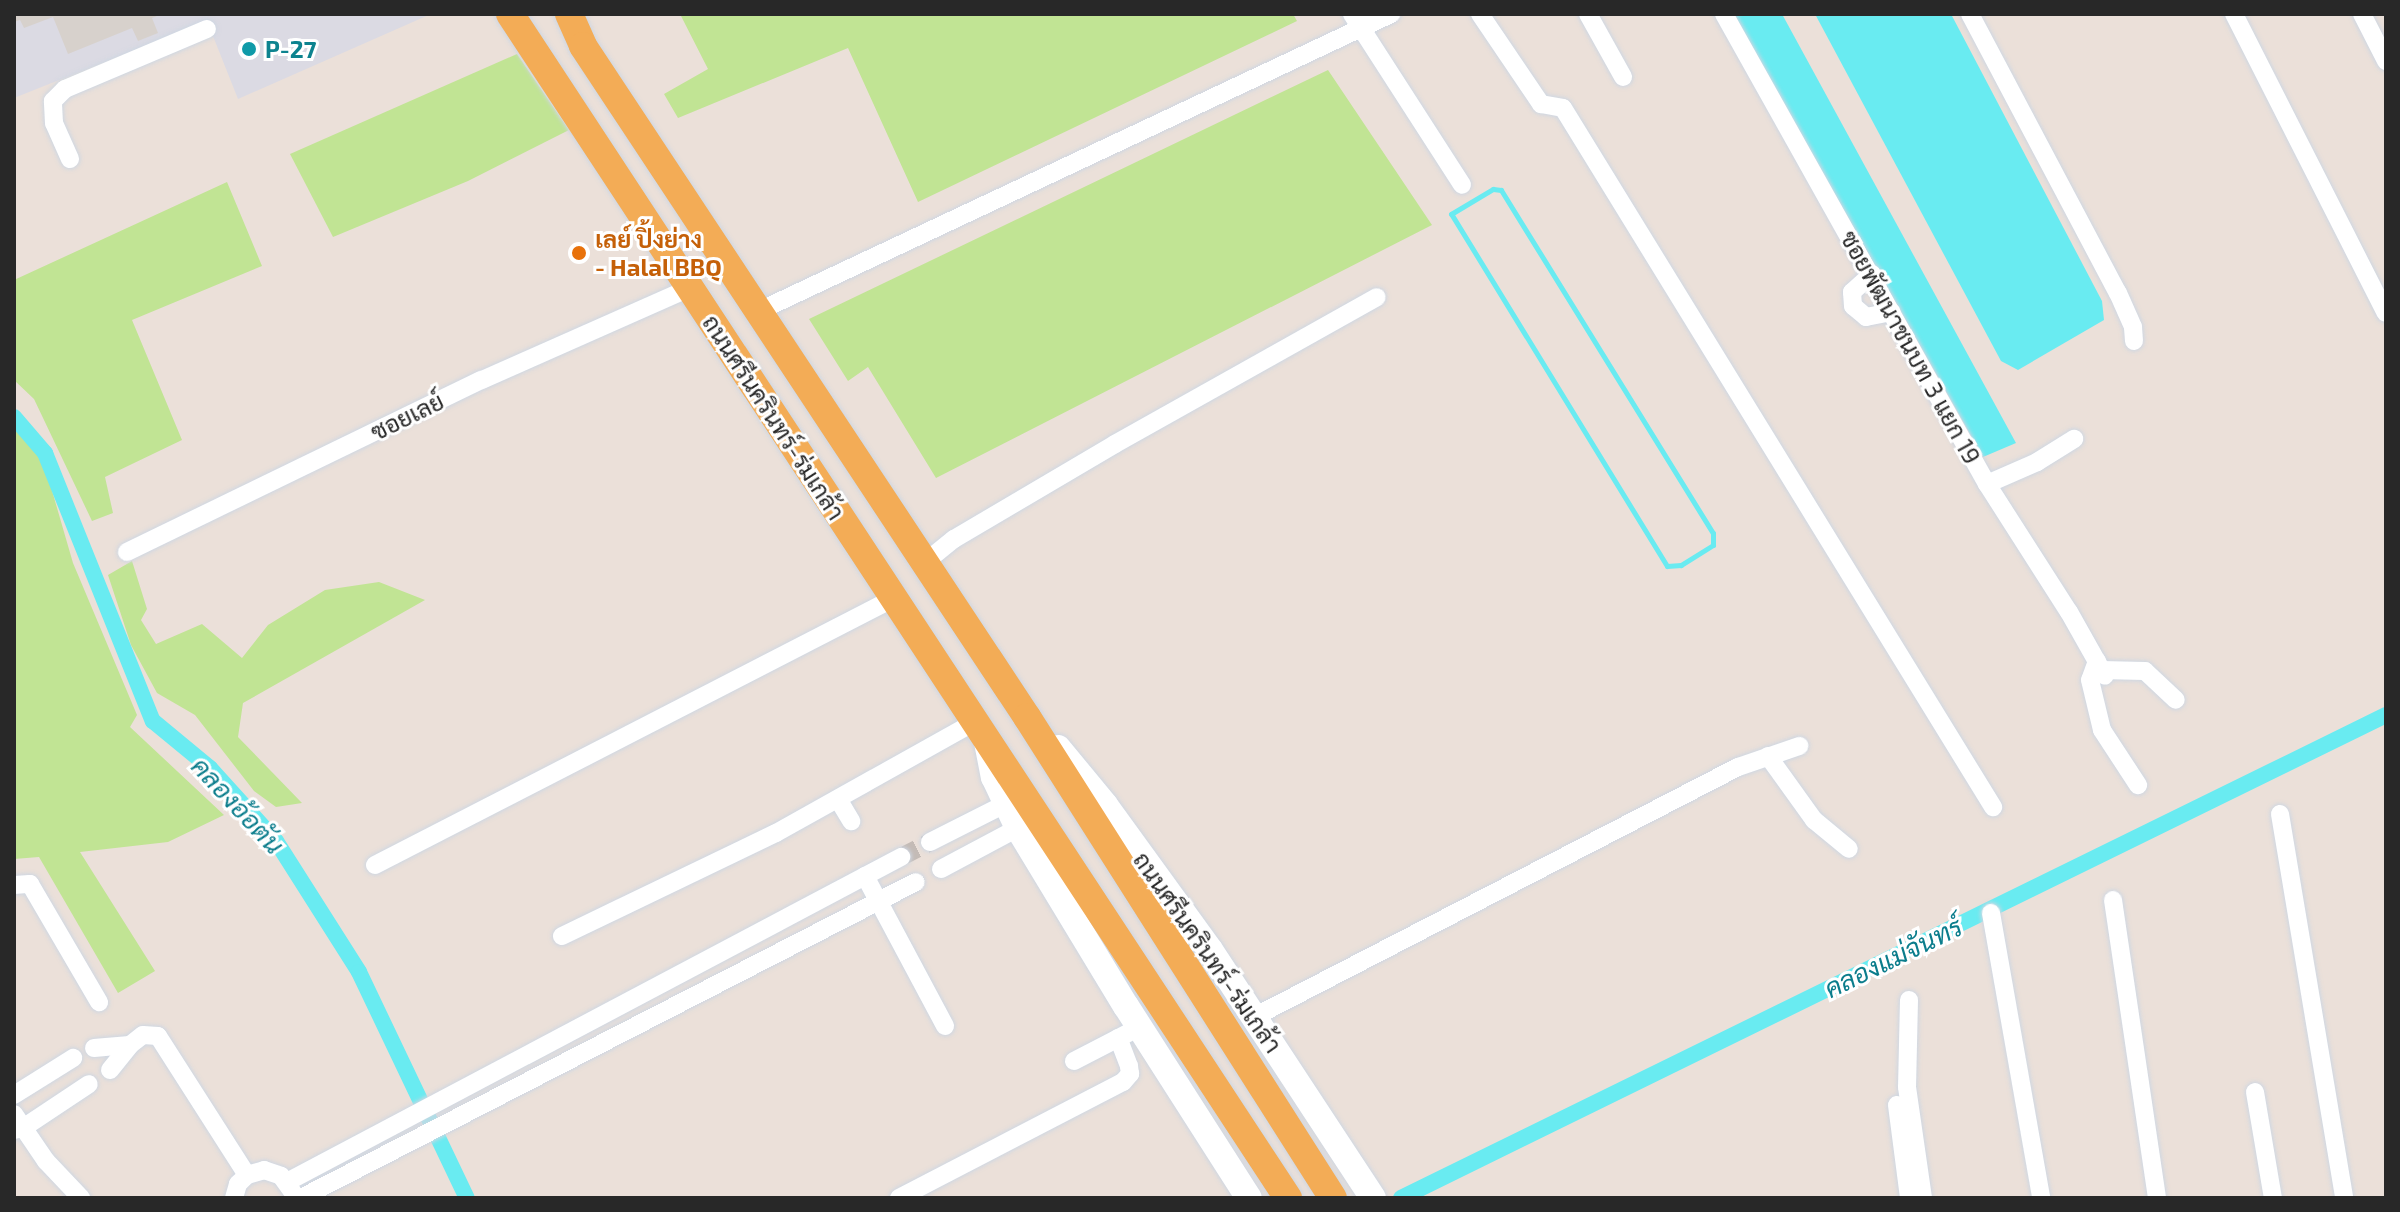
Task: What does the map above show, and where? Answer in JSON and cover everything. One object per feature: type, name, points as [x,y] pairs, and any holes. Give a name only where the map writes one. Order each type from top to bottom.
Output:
[{"type":"main road","name":"ถนนศรีนครินทร์-ร่มเกล้า","points":[[510,14],[981,731],[1129,1033],[1249,1198]]},
{"type":"main road","name":"ถนนศรีนครินทร์-ร่มเกล้า","points":[[569,14],[583,46],[1027,717],[1330,1192]]},
{"type":"main road","name":"ถนนศรีนครินทร์-ร่มเกล้า","points":[[1027,717],[1053,742],[1105,805],[1254,1017],[1373,1198]]},
{"type":"main road","name":"ถนนศรีนครินทร์-ร่มเกล้า","points":[[1022,811],[1288,1198]]},
{"type":"street","points":[[757,312],[1357,22],[1391,14]]},
{"type":"street","points":[[1480,14],[1541,104],[1563,108],[1993,807]]},
{"type":"street","points":[[1588,14],[1623,77]]},
{"type":"street","name":"ซอยพัฒนาชนบท 3 แยก 19","points":[[1724,14],[1987,484],[2101,669]]},
{"type":"street","points":[[1970,14],[2118,293],[2133,327],[2134,341]]},
{"type":"street","points":[[2234,14],[2386,313]]},
{"type":"street","points":[[2362,14],[2386,61]]},
{"type":"street","points":[[1357,22],[1462,185]]},
{"type":"street","points":[[70,159],[54,123],[53,101],[59,95],[207,29]]},
{"type":"street","points":[[1872,274],[1852,292],[1853,306],[1866,317],[1892,312]]},
{"type":"street","name":"ซอยเลย์","points":[[127,552],[482,380],[690,288]]},
{"type":"street","points":[[923,564],[954,539],[1115,444],[1377,297]]},
{"type":"street","points":[[1987,484],[2037,462],[2074,439]]},
{"type":"street","points":[[375,865],[894,598]]},
{"type":"street","points":[[2138,785],[2102,730],[2090,680],[2101,669],[2145,671],[2176,700]]},
{"type":"street","points":[[562,936],[981,731]]},
{"type":"street","points":[[1254,1017],[1738,767],[1799,746]]},
{"type":"street","points":[[1768,756],[1814,820],[1849,849]]},
{"type":"street","points":[[838,799],[851,821]]},
{"type":"street","points":[[930,842],[1022,811]]},
{"type":"street","points":[[941,869],[1022,811]]},
{"type":"street","points":[[2280,814],[2344,1198]]},
{"type":"street","points":[[234,1198],[238,1184],[247,1175],[273,1172],[290,1190],[332,1158],[901,857]]},
{"type":"street","points":[[865,876],[945,1026]]},
{"type":"street","points":[[301,1198],[916,882]]},
{"type":"street","points":[[14,885],[30,884],[99,1002]]},
{"type":"street","points":[[2113,900],[2157,1198]]},
{"type":"street","points":[[1991,913],[2041,1198]]},
{"type":"street","points":[[1909,1000],[1907,1087],[1923,1198]]},
{"type":"street","points":[[899,1198],[1123,1082],[1130,1074],[1129,1033],[1074,1061]]},
{"type":"street","points":[[110,1070],[130,1045],[143,1035],[158,1036],[247,1175]]},
{"type":"street","points":[[94,1048],[130,1045]]},
{"type":"street","points":[[14,1095],[73,1058]]},
{"type":"street","points":[[81,1198],[17,1124],[89,1084]]},
{"type":"street","points":[[2255,1092],[2273,1198]]},
{"type":"street","points":[[1897,1105],[1909,1198]]},
{"type":"shaded area","points":[[14,14],[431,14],[238,99],[207,21],[14,98]]},
{"type":"shaded area","points":[[14,14],[162,14],[152,18],[158,33],[138,41],[132,28],[68,54],[53,17],[24,28],[20,20],[14,22]]},
{"type":"green space","points":[[680,14],[1293,14],[1297,21],[918,202],[848,48],[678,118],[664,94],[708,69]]},
{"type":"green space","points":[[517,54],[569,130],[468,181],[333,237],[290,154]]},
{"type":"green space","points":[[1328,70],[1432,225],[936,478],[868,367],[848,381],[809,319]]},
{"type":"green space","points":[[227,182],[262,266],[132,320],[182,440],[105,477],[113,513],[92,521],[34,399],[14,380],[14,280]]},
{"type":"green space","points":[[14,427],[44,463],[73,563],[137,715],[130,727],[224,815],[168,842],[80,852],[155,971],[118,993],[39,857],[14,859]]},
{"type":"green space","points":[[132,561],[147,609],[141,620],[156,644],[202,624],[242,658],[268,625],[325,590],[379,582],[425,600],[243,703],[238,737],[302,803],[276,807],[254,791],[195,715],[157,693],[131,645],[108,575]]},
{"type":"water","points":[[1733,14],[1782,14],[2016,443],[1983,457]]},
{"type":"water","points":[[1815,14],[1951,14],[2102,301],[2104,320],[2018,370],[2001,361]]},
{"type":"waterway","points":[[1493,189],[1501,190],[1713,533],[1713,545],[1681,565],[1667,566],[1451,214],[1493,189]]},
{"type":"waterway","name":"คลองอ้อตัน","points":[[14,417],[45,453],[153,721],[210,768],[276,841],[359,972],[467,1198]]},
{"type":"waterway","name":"คลองแม่จันทร์","points":[[1401,1198],[2386,715]]},
{"type":"tunnel","points":[[901,857],[930,842]]},
{"type":"place","name":"P-27","points":[[249,49]]},
{"type":"place","name":"เลย์ ปิ้งย่าง - Halal BBQ","points":[[579,253]]}]
